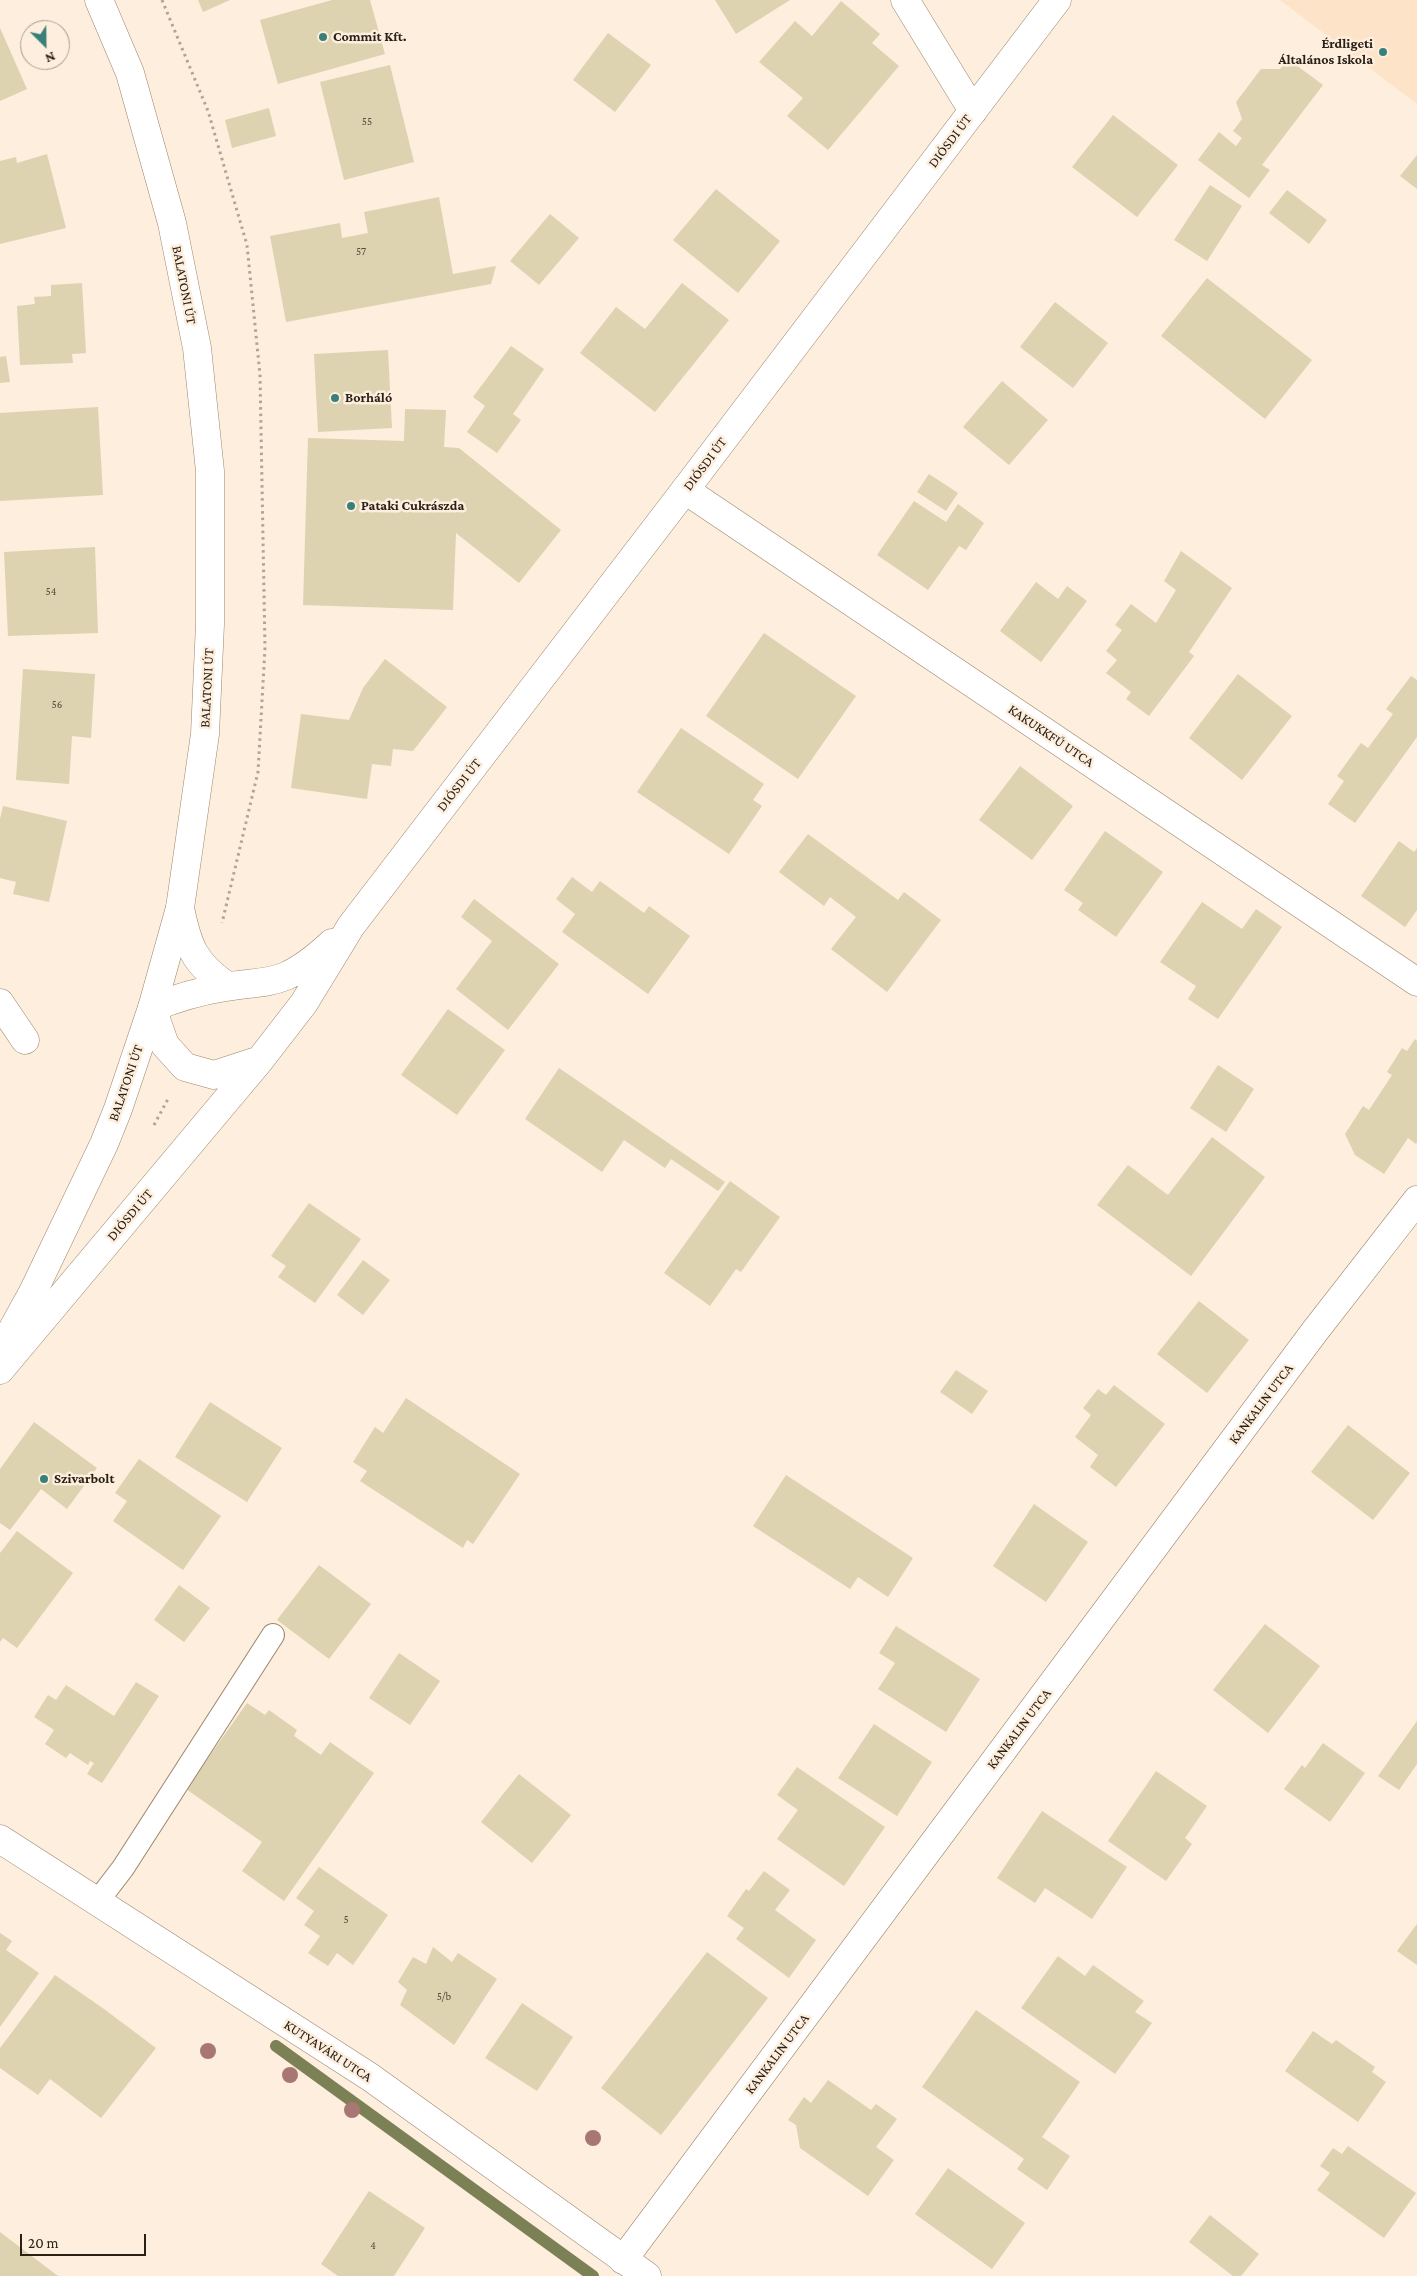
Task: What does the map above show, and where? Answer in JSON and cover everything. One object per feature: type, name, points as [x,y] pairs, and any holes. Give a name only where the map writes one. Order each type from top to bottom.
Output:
[{"type":"main road","name":"BALATONI ÚT","points":[[0,1352],[33,1292],[104,1144],[118,1109],[152,1008],[180,908],[205,734],[210,624],[210,471],[197,348],[172,223],[130,73],[99,0]]},
{"type":"main road","points":[[905,0],[973,111]]},
{"type":"main road","name":"DIÓSDI ÚT","points":[[0,1370],[260,1060],[304,1003],[351,926],[1057,0]]},
{"type":"main road","name":"KAKUKKFŰ UTCA","points":[[685,490],[1417,982]]},
{"type":"main road","points":[[180,908],[186,938],[196,956],[209,973],[228,986]]},
{"type":"main road","name":"DIÓSDI ÚT","points":[[152,1008],[190,994],[228,986],[253,985],[285,976],[315,959],[351,926]]},
{"type":"main road","points":[[0,1004],[25,1040]]},
{"type":"main road","points":[[152,1008],[165,1045],[185,1067],[214,1075],[260,1060]]},
{"type":"main road","name":"KANKALIN UTCA","points":[[624,2260],[1297,1355],[1417,1200]]},
{"type":"main road","name":"KUTYAVÁRI UTCA","points":[[0,1839],[370,2077],[647,2276]]},
{"type":"lane","points":[[98,1902],[123,1868],[273,1635]]},
{"type":"path","points":[[118,1109],[154,1125],[185,1149]]},
{"type":"shaded area","name":"Érdligeti Általános Iskola","points":[[1280,0],[1417,0],[1417,104]]},
{"type":"building","points":[[198,0],[230,0],[203,12]]},
{"type":"building","name":"Commit Kft.","points":[[332,0],[370,0],[385,54],[278,84],[260,20]]},
{"type":"building","points":[[715,0],[790,0],[736,34]]},
{"type":"building","points":[[841,1],[880,34],[872,43],[899,66],[828,150],[787,116],[803,98],[759,62],[795,21],[812,36]]},
{"type":"building","points":[[0,28],[27,89],[0,101]]},
{"type":"building","points":[[608,33],[651,65],[615,112],[573,80]]},
{"type":"building","points":[[1288,59],[1323,85],[1262,165],[1270,170],[1249,198],[1198,160],[1219,132],[1236,146],[1242,138],[1233,131],[1242,119],[1236,102],[1261,69],[1280,69]]},
{"type":"building","points":[[390,65],[414,162],[344,180],[320,82]]},
{"type":"building","points":[[269,108],[276,136],[232,148],[225,120]]},
{"type":"building","points":[[1113,115],[1178,165],[1137,217],[1072,167]]},
{"type":"building","points":[[47,154],[66,228],[0,244],[0,161],[16,157],[17,163]]},
{"type":"building","points":[[1417,155],[1417,189],[1400,176]]},
{"type":"building","points":[[1210,185],[1242,206],[1207,261],[1174,240]]},
{"type":"building","points":[[716,189],[780,241],[738,293],[673,240]]},
{"type":"building","points":[[1287,190],[1327,220],[1309,244],[1269,213]]},
{"type":"building","points":[[439,197],[453,274],[496,266],[491,284],[286,322],[270,236],[340,223],[342,238],[368,233],[364,212]]},
{"type":"building","points":[[550,214],[579,238],[539,285],[510,261]]},
{"type":"building","points":[[1207,278],[1312,360],[1265,419],[1161,336]]},
{"type":"building","points":[[82,283],[86,353],[72,354],[73,363],[20,365],[17,306],[35,304],[34,297],[51,296],[51,285]]},
{"type":"building","points":[[682,283],[729,320],[655,412],[580,353],[616,307],[645,329]]},
{"type":"building","points":[[1055,302],[1108,343],[1073,388],[1020,347]]},
{"type":"building","points":[[511,346],[544,369],[513,414],[521,420],[497,453],[467,432],[485,406],[473,397]]},
{"type":"building","points":[[388,350],[392,428],[318,432],[314,354]]},
{"type":"building","points":[[6,356],[10,382],[0,383],[0,357]]},
{"type":"building","points":[[1002,381],[1048,420],[1009,465],[963,427]]},
{"type":"building","points":[[98,407],[103,495],[0,501],[0,413]]},
{"type":"building","points":[[405,409],[446,410],[444,447],[459,448],[561,530],[519,583],[456,533],[453,610],[303,605],[308,438],[404,441]]},
{"type":"building","points":[[929,474],[958,493],[946,511],[917,492]]},
{"type":"building","points":[[914,501],[946,522],[958,504],[984,523],[966,550],[959,546],[928,590],[877,555]]},
{"type":"building","points":[[95,547],[98,633],[8,636],[4,552]]},
{"type":"building","points":[[1181,551],[1232,588],[1189,652],[1194,656],[1149,716],[1126,699],[1131,692],[1106,673],[1117,660],[1106,651],[1122,630],[1115,625],[1131,604],[1156,623],[1176,590],[1164,581]]},
{"type":"building","points":[[1036,582],[1058,599],[1067,586],[1087,601],[1041,662],[1000,631]]},
{"type":"building","points":[[764,633],[856,696],[798,779],[706,716]]},
{"type":"building","points":[[385,659],[447,707],[413,751],[393,749],[391,766],[372,764],[367,799],[291,788],[301,714],[349,720],[363,688]]},
{"type":"building","points":[[23,669],[95,674],[91,738],[72,736],[69,784],[16,780]]},
{"type":"building","points":[[1238,674],[1292,716],[1242,780],[1189,738]]},
{"type":"building","points":[[1411,676],[1417,680],[1417,737],[1355,823],[1328,804],[1344,781],[1337,776],[1361,743],[1368,748],[1393,714],[1386,709]]},
{"type":"building","points":[[681,728],[764,784],[753,800],[762,806],[729,854],[637,792]]},
{"type":"building","points":[[1020,766],[1073,806],[1032,860],[979,820]]},
{"type":"building","points":[[3,806],[67,821],[49,902],[13,894],[16,882],[0,878],[0,819]]},
{"type":"building","points":[[1105,831],[1163,872],[1116,937],[1078,910],[1083,903],[1064,890]]},
{"type":"building","points":[[808,834],[898,900],[904,892],[941,920],[887,992],[831,949],[856,917],[830,897],[824,906],[779,872]]},
{"type":"building","points":[[1399,841],[1414,852],[1417,848],[1417,910],[1405,927],[1361,896]]},
{"type":"building","points":[[572,877],[592,892],[600,881],[644,913],[649,906],[690,936],[648,994],[562,932],[575,914],[556,899]]},
{"type":"building","points":[[474,899],[559,964],[508,1030],[456,989],[492,941],[461,917]]},
{"type":"building","points":[[1202,902],[1242,929],[1256,909],[1282,927],[1218,1019],[1188,999],[1196,986],[1160,962]]},
{"type":"building","points":[[448,1009],[505,1050],[457,1115],[401,1075]]},
{"type":"building","points":[[1415,1039],[1417,1041],[1417,1142],[1416,1144],[1408,1138],[1384,1174],[1355,1155],[1345,1134],[1363,1106],[1369,1110],[1392,1075],[1387,1072],[1402,1048],[1407,1051]]},
{"type":"building","points":[[1218,1065],[1254,1089],[1226,1132],[1190,1108]]},
{"type":"building","points":[[559,1068],[725,1182],[718,1191],[671,1159],[665,1168],[624,1140],[602,1172],[525,1119]]},
{"type":"building","points":[[1212,1137],[1265,1177],[1191,1276],[1097,1205],[1128,1165],[1168,1195]]},
{"type":"building","points":[[730,1181],[780,1217],[741,1272],[736,1269],[710,1306],[664,1273]]},
{"type":"building","points":[[309,1203],[361,1239],[315,1303],[278,1277],[286,1266],[271,1256]]},
{"type":"building","points":[[363,1260],[390,1280],[363,1315],[337,1295]]},
{"type":"building","points":[[1199,1301],[1249,1340],[1207,1393],[1157,1354]]},
{"type":"building","points":[[956,1370],[988,1391],[972,1414],[940,1392]]},
{"type":"building","points":[[1114,1385],[1165,1424],[1116,1487],[1090,1467],[1098,1455],[1075,1437],[1091,1415],[1083,1408],[1098,1389],[1106,1395]]},
{"type":"building","points":[[406,1398],[520,1474],[473,1544],[467,1540],[463,1548],[360,1481],[367,1471],[353,1462],[375,1427],[383,1433]]},
{"type":"building","points":[[210,1402],[282,1448],[247,1502],[175,1457]]},
{"type":"building","name":"Szivarbolt","points":[[34,1422],[97,1468],[67,1509],[41,1489],[10,1530],[0,1523],[0,1469]]},
{"type":"building","points":[[1348,1425],[1410,1473],[1373,1520],[1311,1472]]},
{"type":"building","points":[[139,1459],[221,1516],[183,1570],[113,1521],[127,1501],[115,1493]]},
{"type":"building","points":[[786,1475],[913,1558],[888,1597],[858,1577],[850,1589],[753,1526]]},
{"type":"building","points":[[1034,1504],[1088,1542],[1046,1602],[993,1566]]},
{"type":"building","points":[[17,1531],[73,1573],[17,1648],[3,1638],[0,1642],[0,1553]]},
{"type":"building","points":[[319,1565],[371,1604],[329,1659],[277,1620]]},
{"type":"building","points":[[179,1585],[210,1608],[184,1642],[154,1620]]},
{"type":"building","points":[[1265,1624],[1320,1666],[1268,1733],[1213,1690]]},
{"type":"building","points":[[896,1626],[980,1679],[946,1732],[878,1689],[895,1663],[879,1653]]},
{"type":"building","points":[[399,1653],[440,1681],[410,1725],[369,1698]]},
{"type":"building","points":[[136,1682],[159,1696],[102,1783],[87,1774],[94,1763],[90,1761],[88,1765],[70,1753],[66,1758],[45,1744],[54,1730],[34,1717],[48,1695],[56,1700],[66,1685],[114,1716]]},
{"type":"building","points":[[247,1703],[265,1715],[269,1710],[297,1730],[294,1736],[321,1755],[330,1742],[374,1773],[284,1901],[242,1871],[262,1842],[186,1789]]},
{"type":"building","points":[[1417,1721],[1417,1764],[1399,1790],[1378,1776]]},
{"type":"building","points":[[874,1724],[932,1762],[897,1816],[838,1778]]},
{"type":"building","points":[[1323,1743],[1365,1773],[1330,1822],[1284,1789],[1302,1765],[1305,1768]]},
{"type":"building","points":[[797,1767],[885,1827],[844,1886],[777,1839],[798,1810],[777,1795]]},
{"type":"building","points":[[1156,1771],[1207,1806],[1185,1838],[1192,1844],[1166,1881],[1108,1841]]},
{"type":"building","points":[[519,1774],[571,1815],[532,1863],[481,1822]]},
{"type":"building","points":[[1042,1811],[1127,1867],[1092,1919],[1045,1888],[1035,1903],[997,1878]]},
{"type":"building","points":[[319,1867],[388,1915],[353,1965],[337,1953],[328,1966],[308,1953],[320,1936],[304,1925],[314,1911],[296,1898]]},
{"type":"building","points":[[764,1871],[790,1890],[775,1910],[816,1940],[789,1978],[736,1939],[744,1928],[727,1916],[746,1889],[749,1891]]},
{"type":"building","points":[[1417,1924],[1417,1965],[1397,1951]]},
{"type":"building","points":[[0,1933],[12,1941],[6,1950],[39,1973],[0,2027]]},
{"type":"building","points":[[433,1947],[452,1962],[458,1953],[497,1979],[454,2045],[400,2005],[407,1990],[398,1982],[413,1957],[426,1964]]},
{"type":"building","points":[[707,1952],[768,1998],[661,2135],[601,2088]]},
{"type":"building","points":[[1058,1956],[1085,1976],[1093,1965],[1144,2001],[1135,2012],[1152,2023],[1115,2074],[1021,2008]]},
{"type":"building","points":[[55,1975],[156,2048],[101,2118],[50,2079],[38,2095],[0,2068],[0,2048]]},
{"type":"building","points":[[522,2003],[573,2037],[537,2091],[485,2058]]},
{"type":"building","points":[[976,2010],[1080,2082],[1042,2137],[1070,2156],[1047,2190],[1017,2169],[1024,2159],[922,2087]]},
{"type":"building","points":[[1313,2031],[1332,2044],[1336,2040],[1375,2067],[1372,2072],[1386,2082],[1358,2122],[1285,2071]]},
{"type":"building","points":[[828,2080],[871,2110],[876,2104],[897,2119],[876,2147],[894,2160],[868,2196],[800,2148],[796,2125],[788,2120],[804,2097],[811,2103]]},
{"type":"building","points":[[1348,2146],[1416,2193],[1384,2238],[1317,2190],[1330,2173],[1320,2166],[1333,2148],[1342,2154]]},
{"type":"building","points":[[948,2168],[1025,2223],[992,2269],[915,2214]]},
{"type":"building","points":[[369,2191],[425,2228],[394,2276],[338,2276],[321,2264]]},
{"type":"building","points":[[1210,2215],[1259,2254],[1241,2276],[1233,2276],[1189,2242]]},
{"type":"building","points":[[0,2232],[58,2276],[0,2276]]},
{"type":"waterway","points":[[276,2046],[593,2276]]},
{"type":"place","name":"Commit Kft.","points":[[323,37]]},
{"type":"place","name":"Érdligeti Általános Iskola","points":[[1383,52]]},
{"type":"place","name":"Borháló","points":[[335,398]]},
{"type":"place","name":"Pataki Cukrászda","points":[[351,506]]},
{"type":"place","name":"Szivarbolt","points":[[44,1479]]}]
